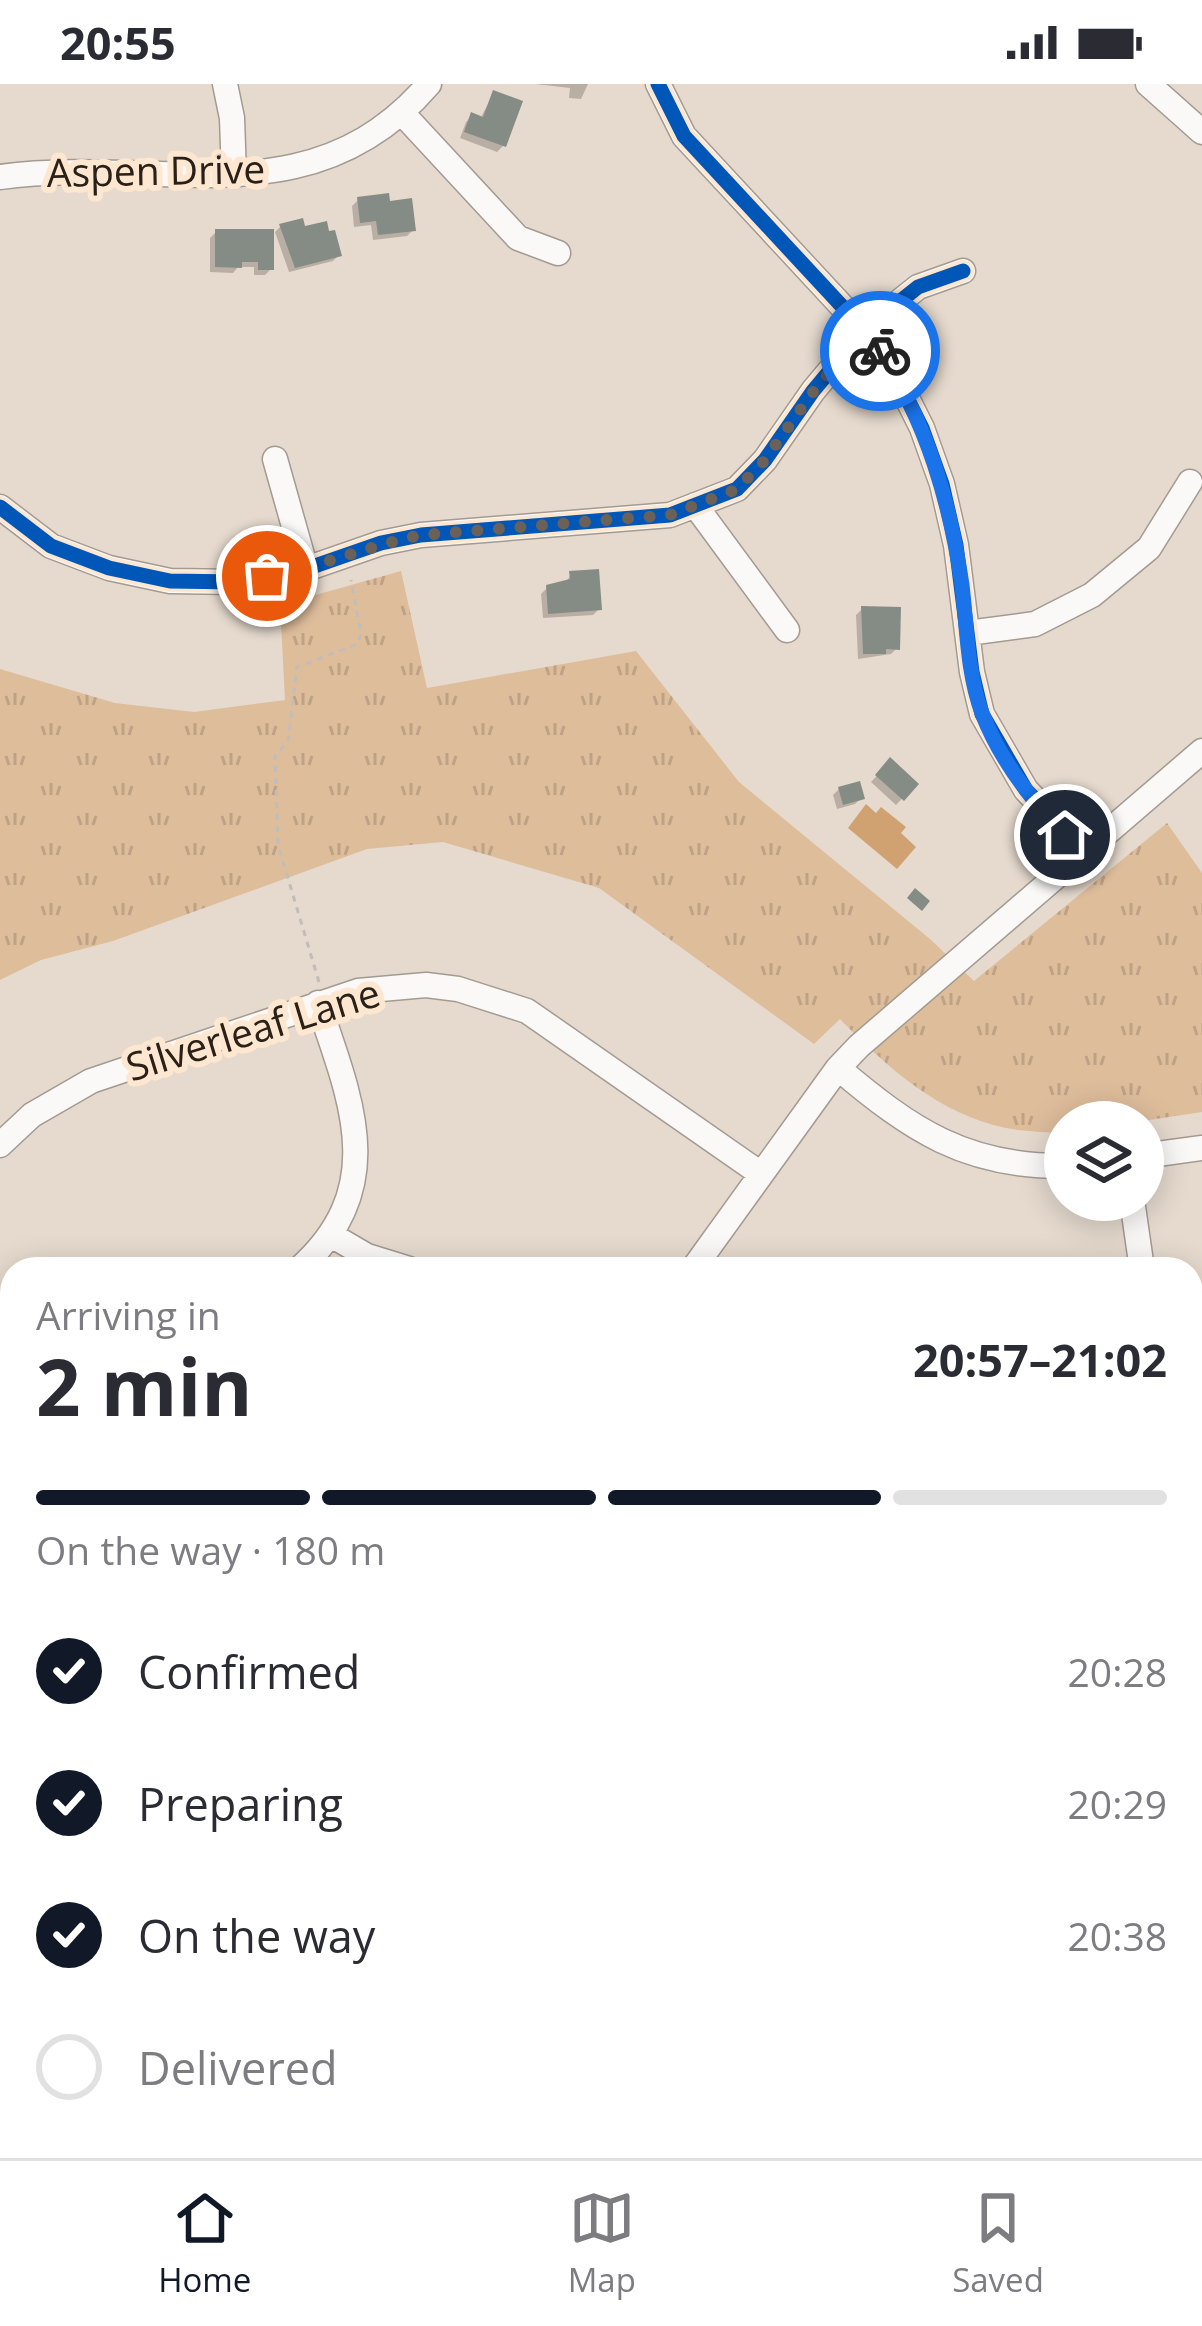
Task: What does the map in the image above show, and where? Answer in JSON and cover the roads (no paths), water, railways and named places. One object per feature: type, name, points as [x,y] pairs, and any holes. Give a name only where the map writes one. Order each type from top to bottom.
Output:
[{"type":"street","points":[[225,84],[232,118],[234,176]]},
{"type":"street","name":"Aspen Drive","points":[[0,176],[85,170],[234,176],[273,172],[343,152],[373,137],[403,114],[429,84]]},
{"type":"street","points":[[658,84],[684,136],[864,330],[895,374],[922,428],[942,484],[982,714],[1012,772],[1040,809],[1083,849]]},
{"type":"street","points":[[1148,84],[1202,132]]},
{"type":"street","points":[[403,114],[518,238],[558,253]]},
{"type":"street","points":[[0,507],[50,546],[109,568],[170,581],[238,582],[306,569],[421,535],[670,515],[737,489],[864,330],[918,287],[963,271]]},
{"type":"street","points":[[274,459],[306,569]]},
{"type":"street","points":[[968,633],[1034,624],[1092,595],[1149,548],[1190,482]]},
{"type":"street","points":[[695,506],[787,630]]},
{"type":"street","points":[[702,1257],[838,1068],[1083,849],[1202,751]]},
{"type":"street","name":"Silverleaf Lane","points":[[0,1145],[32,1115],[91,1081],[318,1003],[390,986],[426,985],[494,997],[555,1027],[761,1174]]},
{"type":"street","points":[[310,1257],[331,1235],[353,1182],[357,1132],[318,1003]]},
{"type":"street","points":[[838,1068],[904,1122],[960,1151],[1044,1166]]},
{"type":"street","points":[[1164,1153],[1202,1148]]},
{"type":"street","points":[[1135,1221],[1140,1257]]},
{"type":"street","points":[[331,1235],[370,1257]]}]
